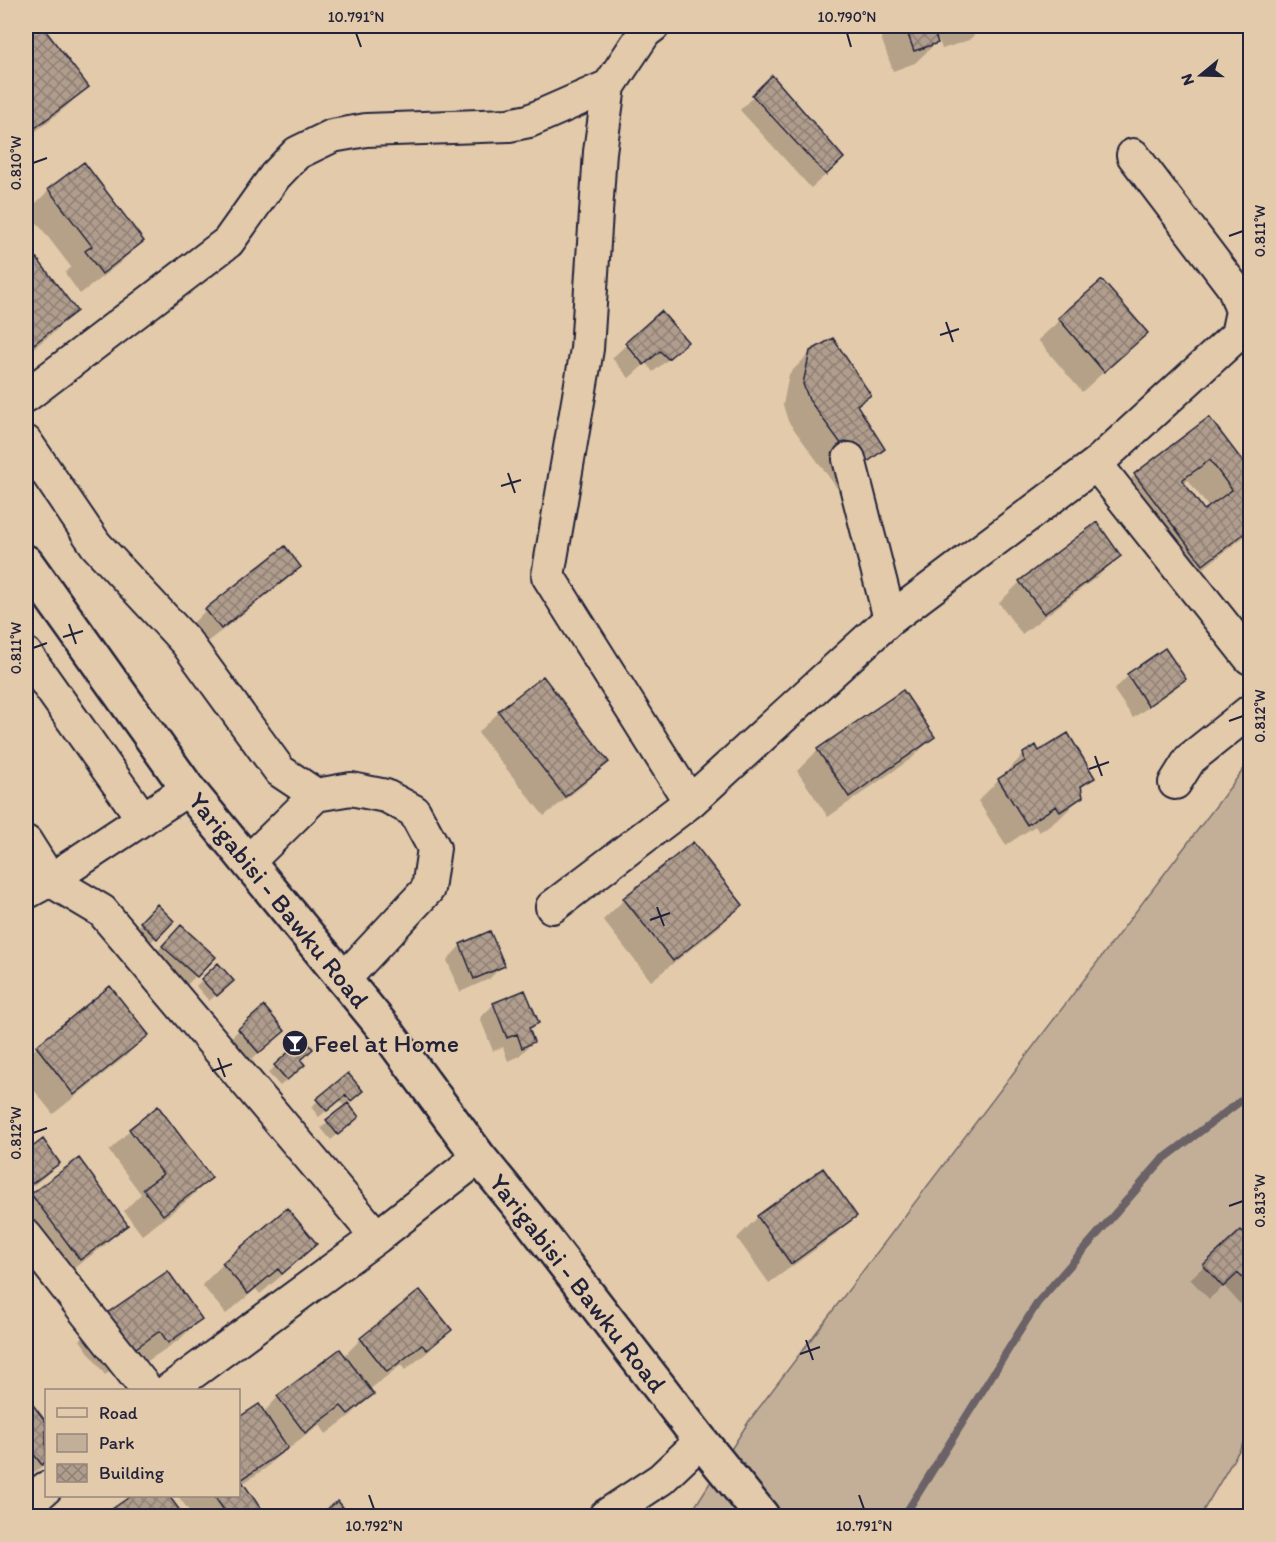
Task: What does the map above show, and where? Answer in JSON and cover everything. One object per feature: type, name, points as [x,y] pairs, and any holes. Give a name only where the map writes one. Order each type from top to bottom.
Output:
[{"type":"highway","name":"Yarigabisi - Bawku Road","points":[[26,562],[188,789],[387,1032],[479,1157],[529,1218],[700,1441],[762,1516]]},
{"type":"street","points":[[653,26],[645,32],[609,86],[600,152],[587,349],[548,576],[690,802]]},
{"type":"street","points":[[26,396],[228,242],[275,176],[297,153],[332,136],[366,130],[509,125],[529,122],[609,86]]},
{"type":"street","points":[[552,907],[690,802],[890,619],[1096,464],[1237,335],[1242,311],[1234,288],[1133,154]]},
{"type":"street","points":[[26,442],[96,545],[186,642],[280,771],[316,795]]},
{"type":"street","points":[[849,459],[890,619]]},
{"type":"street","points":[[1096,464],[1251,658]]},
{"type":"street","points":[[26,654],[143,819]]},
{"type":"street","points":[[1174,783],[1190,759],[1251,711]]},
{"type":"street","points":[[38,887],[188,789]]},
{"type":"street","points":[[248,862],[316,795],[351,789],[386,796],[414,811],[434,848],[428,889],[344,979]]},
{"type":"street","points":[[26,842],[38,887]]},
{"type":"street","points":[[38,887],[102,911],[377,1237]]},
{"type":"street","points":[[170,1389],[377,1237],[479,1157]]},
{"type":"street","points":[[26,1236],[146,1389]]},
{"type":"street","points":[[605,1516],[661,1479],[700,1441]]},
{"type":"street","points":[[26,1505],[45,1489]]},
{"type":"green space","points":[[1250,761],[1250,1432],[1200,1516],[689,1516],[749,1421]]},
{"type":"building","points":[[42,26],[89,87],[31,131],[26,124],[26,28]]},
{"type":"building","points":[[905,26],[932,26],[938,43],[914,51]]},
{"type":"building","points":[[772,75],[844,158],[826,175],[752,95]]},
{"type":"building","points":[[84,162],[144,241],[102,274],[85,251],[92,246],[48,189]]},
{"type":"building","points":[[26,244],[77,311],[34,344],[26,332]]},
{"type":"building","points":[[1102,280],[1148,333],[1104,372],[1058,318]]},
{"type":"building","points":[[661,311],[688,342],[668,359],[660,351],[644,365],[625,343]]},
{"type":"building","points":[[833,338],[871,395],[857,405],[885,449],[859,468],[809,400],[803,384],[810,351]]},
{"type":"building","points":[[1209,417],[1250,471],[1250,529],[1203,565],[1134,474]],"holes":[[[1210,460],[1232,490],[1204,510],[1182,480]]]},
{"type":"building","points":[[1097,522],[1121,556],[1044,614],[1019,581]]},
{"type":"building","points":[[285,546],[301,567],[221,629],[205,609]]},
{"type":"building","points":[[1165,648],[1186,679],[1148,706],[1127,674]]},
{"type":"building","points":[[543,676],[609,762],[565,797],[498,711]]},
{"type":"building","points":[[903,690],[935,737],[849,797],[817,749]]},
{"type":"building","points":[[1068,733],[1095,778],[1081,786],[1083,797],[1060,812],[1056,806],[1027,825],[998,779],[1025,761],[1023,753],[1036,745],[1039,751]]},
{"type":"building","points":[[693,842],[743,905],[673,961],[623,898]]},
{"type":"building","points":[[157,904],[174,921],[157,939],[140,922]]},
{"type":"building","points":[[181,925],[216,957],[197,977],[162,946]]},
{"type":"building","points":[[490,931],[505,966],[474,979],[460,944]]},
{"type":"building","points":[[218,963],[234,981],[217,996],[201,979]]},
{"type":"building","points":[[110,986],[149,1035],[74,1095],[36,1046]]},
{"type":"building","points":[[525,990],[539,1023],[529,1028],[534,1042],[522,1048],[517,1034],[507,1038],[493,1003]]},
{"type":"building","points":[[264,1006],[285,1031],[259,1053],[238,1029]]},
{"type":"building","points":[[304,1038],[313,1049],[301,1060],[305,1065],[287,1080],[274,1065]]},
{"type":"building","points":[[348,1073],[363,1091],[351,1101],[346,1095],[327,1111],[316,1099]]},
{"type":"building","points":[[348,1103],[359,1117],[338,1135],[326,1120]]},
{"type":"building","points":[[158,1106],[212,1178],[163,1215],[143,1189],[163,1174],[129,1129]]},
{"type":"building","points":[[43,1139],[60,1163],[26,1188],[26,1152]]},
{"type":"building","points":[[79,1158],[128,1225],[80,1260],[31,1194]]},
{"type":"building","points":[[823,1168],[857,1216],[791,1264],[757,1216]]},
{"type":"building","points":[[287,1208],[317,1244],[282,1274],[278,1269],[248,1294],[222,1263]]},
{"type":"building","points":[[1241,1230],[1250,1239],[1250,1286],[1238,1273],[1223,1287],[1203,1265]]},
{"type":"building","points":[[168,1271],[202,1319],[168,1343],[160,1331],[126,1355],[100,1318]]},
{"type":"building","points":[[420,1290],[452,1330],[427,1350],[422,1345],[387,1372],[360,1338]]},
{"type":"building","points":[[340,1349],[374,1394],[348,1414],[341,1406],[305,1433],[277,1396]]},
{"type":"building","points":[[30,1401],[45,1421],[45,1462],[42,1465],[26,1444],[26,1405]]},
{"type":"building","points":[[259,1404],[288,1448],[241,1480],[266,1516],[228,1516],[215,1497],[240,1497],[240,1417]]},
{"type":"building","points":[[130,1497],[170,1497],[184,1516],[102,1516]]},
{"type":"building","points":[[338,1501],[350,1516],[318,1516]]},
{"type":"waterway","points":[[904,1516],[1038,1302],[1162,1160],[1250,1094]]},
{"type":"place","name":"Feel at Home","points":[[295,1043]]}]
